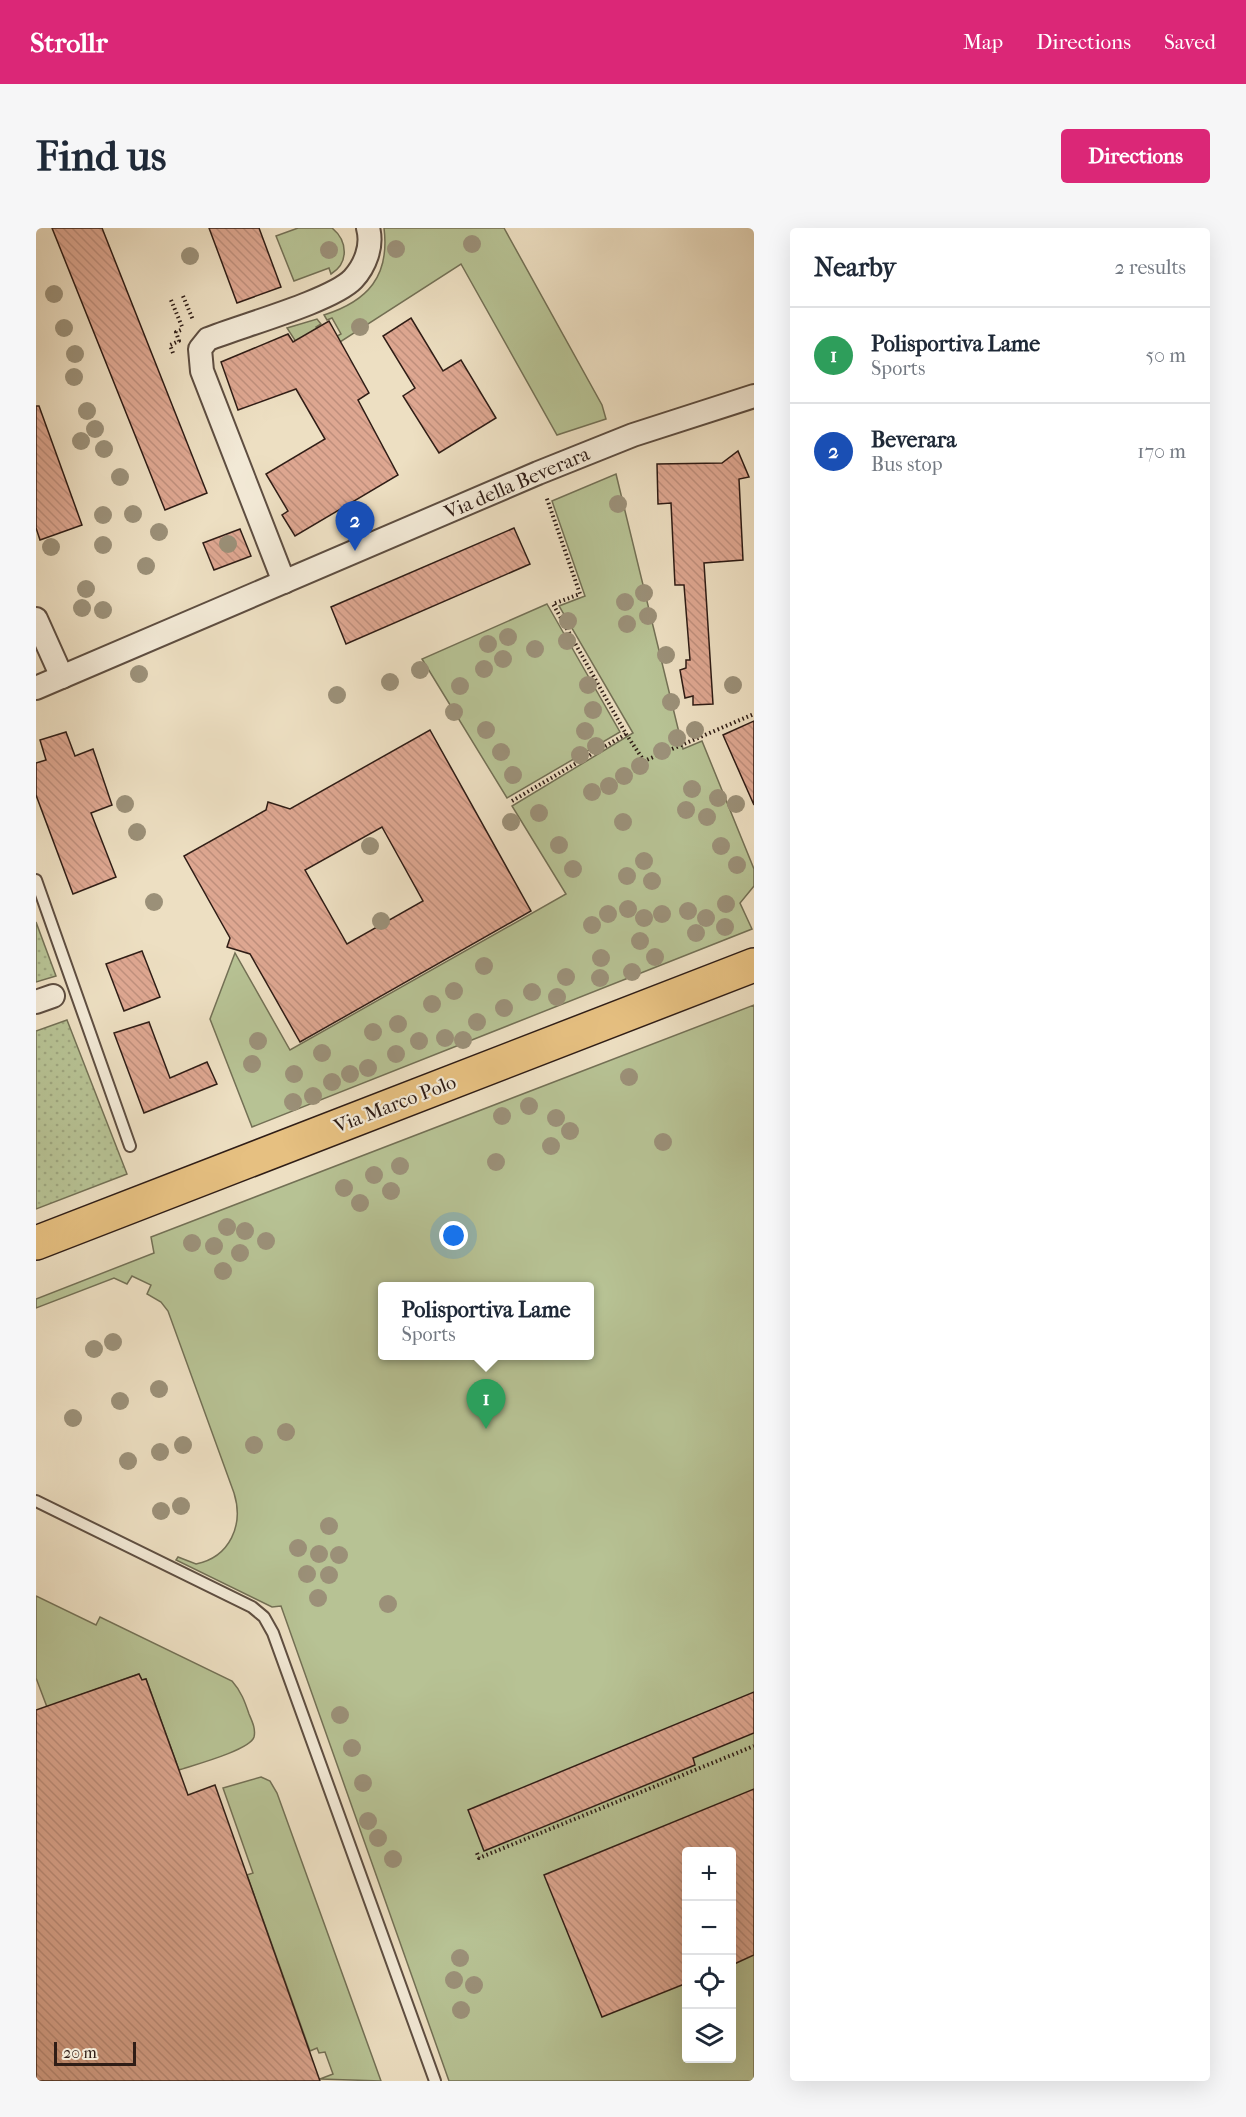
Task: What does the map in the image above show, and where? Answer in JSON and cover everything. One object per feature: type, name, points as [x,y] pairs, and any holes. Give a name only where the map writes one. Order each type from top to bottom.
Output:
[{"type":"main road","name":"Via Marco Polo","points":[[36,1243],[754,965]]},
{"type":"street","points":[[284,582],[202,371],[200,349],[208,339],[324,296],[351,280],[366,261],[368,228]]},
{"type":"street","name":"Via della Beverara","points":[[36,688],[538,473],[633,435],[754,396]]},
{"type":"street","points":[[36,619],[62,677]]},
{"type":"lane","points":[[36,880],[129,1146]]},
{"type":"lane","points":[[36,1501],[252,1607],[269,1624],[435,2081]]},
{"type":"path","points":[[183,296],[191,316]]},
{"type":"path","points":[[171,300],[183,329]]},
{"type":"path","points":[[538,473],[580,594],[553,604],[626,734],[644,761],[754,714]]},
{"type":"path","points":[[512,801],[626,734]]},
{"type":"path","points":[[477,1854],[479,1858],[754,1746]]},
{"type":"green space","points":[[298,228],[332,228],[337,233],[344,252],[341,264],[331,274],[329,268],[294,281],[276,236]]},
{"type":"green space","points":[[384,228],[504,228],[602,405],[606,419],[557,435],[461,264],[309,362],[287,328],[317,319],[321,324],[316,327],[325,343],[341,334],[332,318],[327,320],[324,315],[353,302],[373,284],[383,260]]},
{"type":"green space","points":[[616,474],[683,749],[702,741],[754,869],[754,886],[740,903],[752,929],[252,1127],[210,1019],[235,953],[290,1050],[566,894],[512,806],[633,733],[559,606],[585,596],[552,501]]},
{"type":"green space","points":[[547,604],[620,732],[507,798],[422,659]]},
{"type":"green space","points":[[36,922],[56,976],[36,982]]},
{"type":"green space","points":[[754,1005],[754,2081],[449,2081],[281,1606],[272,1607],[176,1560],[178,1557],[196,1564],[208,1560],[226,1547],[235,1528],[237,1505],[168,1311],[161,1302],[147,1294],[151,1285],[132,1276],[127,1284],[114,1278],[36,1308],[36,1299],[154,1253],[151,1237]]},
{"type":"green space","points":[[67,1020],[127,1174],[36,1209],[36,1031]]},
{"type":"green space","points":[[36,1596],[96,1625],[100,1617],[232,1681],[246,1705],[253,1725],[254,1737],[243,1747],[232,1752],[179,1770],[146,1679],[142,1680],[139,1674],[47,1707],[36,1678]]},
{"type":"green space","points":[[261,1777],[270,1781],[277,1793],[381,2081],[320,2079],[333,2074],[325,2052],[319,2053],[317,2048],[310,2051],[247,1875],[253,1873],[223,1788]]},
{"type":"building","points":[[52,228],[102,228],[207,493],[165,510]]},
{"type":"building","points":[[209,228],[259,228],[281,287],[237,303]]},
{"type":"building","points":[[411,318],[443,371],[461,360],[496,418],[439,453],[403,396],[415,388],[383,336]]},
{"type":"building","points":[[329,321],[369,393],[358,400],[398,475],[295,536],[282,515],[288,511],[266,474],[325,439],[296,389],[238,410],[221,362],[288,334],[293,342]]},
{"type":"building","points":[[36,406],[39,406],[82,525],[40,540],[36,528]]},
{"type":"building","points":[[738,451],[749,477],[739,479],[743,560],[704,563],[713,704],[693,705],[693,696],[685,698],[680,670],[686,668],[686,660],[690,660],[684,585],[675,585],[671,503],[658,504],[657,464],[722,463]]},
{"type":"building","points":[[514,528],[530,564],[346,644],[331,607]]},
{"type":"building","points":[[240,529],[251,556],[214,570],[203,543]]},
{"type":"building","points":[[754,721],[754,805],[723,735]]},
{"type":"building","points":[[430,730],[531,911],[300,1042],[250,954],[227,947],[230,938],[184,856],[266,810],[268,802],[290,809]],"holes":[[[382,827],[423,901],[347,944],[305,870]]]},
{"type":"building","points":[[66,732],[75,756],[93,749],[112,805],[91,813],[116,877],[73,894],[36,795],[36,763],[46,760],[40,740]]},
{"type":"building","points":[[142,951],[160,997],[124,1011],[106,964]]},
{"type":"building","points":[[149,1022],[170,1078],[207,1062],[217,1084],[144,1113],[114,1033]]},
{"type":"building","points":[[139,1674],[142,1680],[146,1679],[188,1795],[215,1785],[320,2081],[36,2081],[36,1710]]},
{"type":"building","points":[[754,1692],[754,1733],[693,1758],[695,1765],[484,1851],[468,1810]]},
{"type":"building","points":[[754,1789],[754,1955],[736,1963],[736,1847],[682,1847],[682,1985],[602,2017],[544,1875]]},
{"type":"place","name":"Beverara","points":[[355,551]]},
{"type":"place","name":"Polisportiva Lame","points":[[486,1429]]}]
